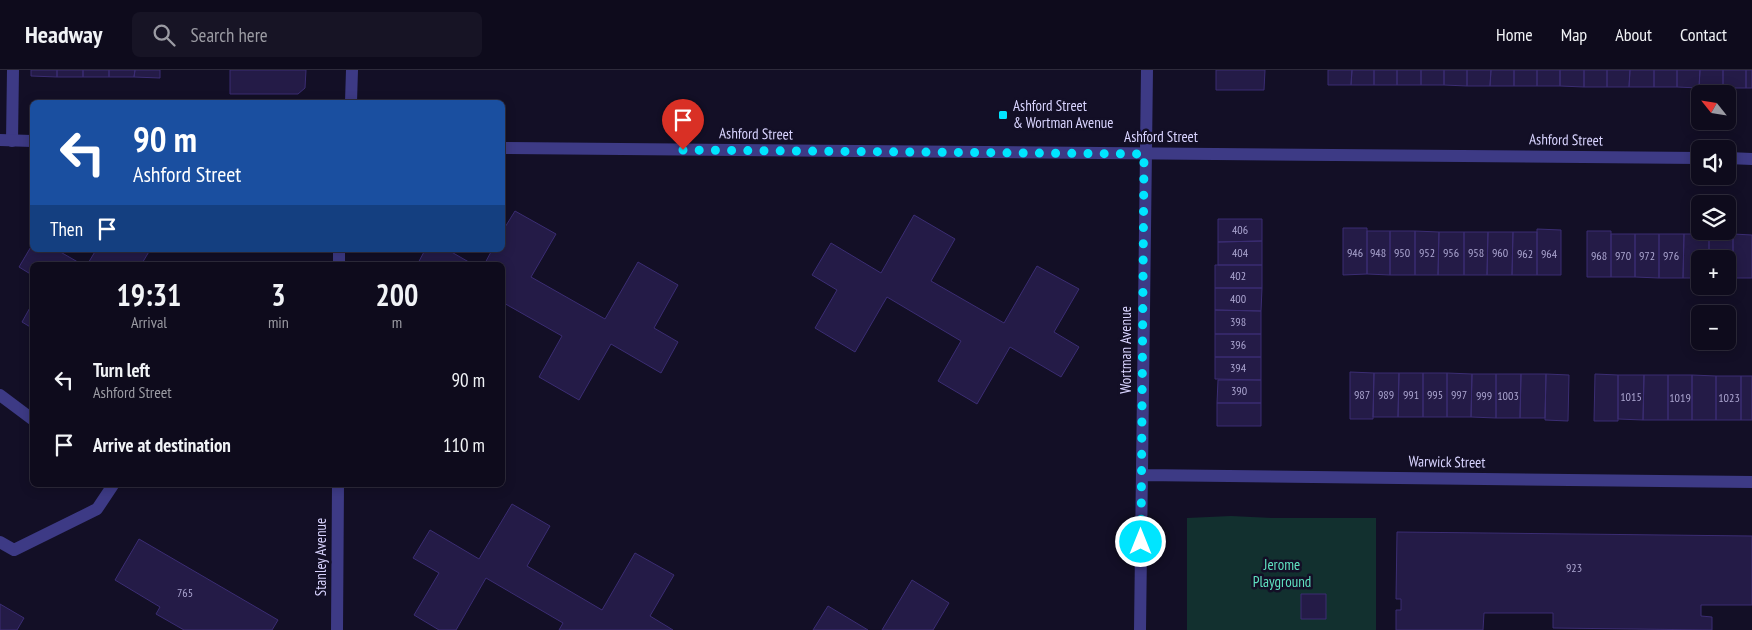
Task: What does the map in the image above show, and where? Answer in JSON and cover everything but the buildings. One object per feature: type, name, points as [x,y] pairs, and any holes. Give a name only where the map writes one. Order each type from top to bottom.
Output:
[{"type":"street","points":[[13,70],[6,140],[30,141]]},
{"type":"street","points":[[351,100],[352,70]]},
{"type":"street","name":"Wortman Avenue","points":[[1140,630],[1144,154],[1147,70]]},
{"type":"street","name":"Ashford Street","points":[[505,148],[1691,158]]},
{"type":"street","points":[[1736,158],[1752,159]]},
{"type":"street","points":[[0,395],[30,418]]},
{"type":"street","name":"Warwick Street","points":[[1142,475],[1752,482]]},
{"type":"street","points":[[0,542],[14,550],[97,510],[112,487]]},
{"type":"street","name":"Stanley Avenue","points":[[337,630],[338,487]]},
{"type":"green space","name":"Jerome Playground","points":[[1231,516],[1376,518],[1376,630],[1187,630],[1187,518]]},
{"type":"place","name":"Ashford Street & Wortman Avenue","points":[[1003,115]]},
{"type":"route","points":[[683,150],[1144,154],[1141,542]]}]
